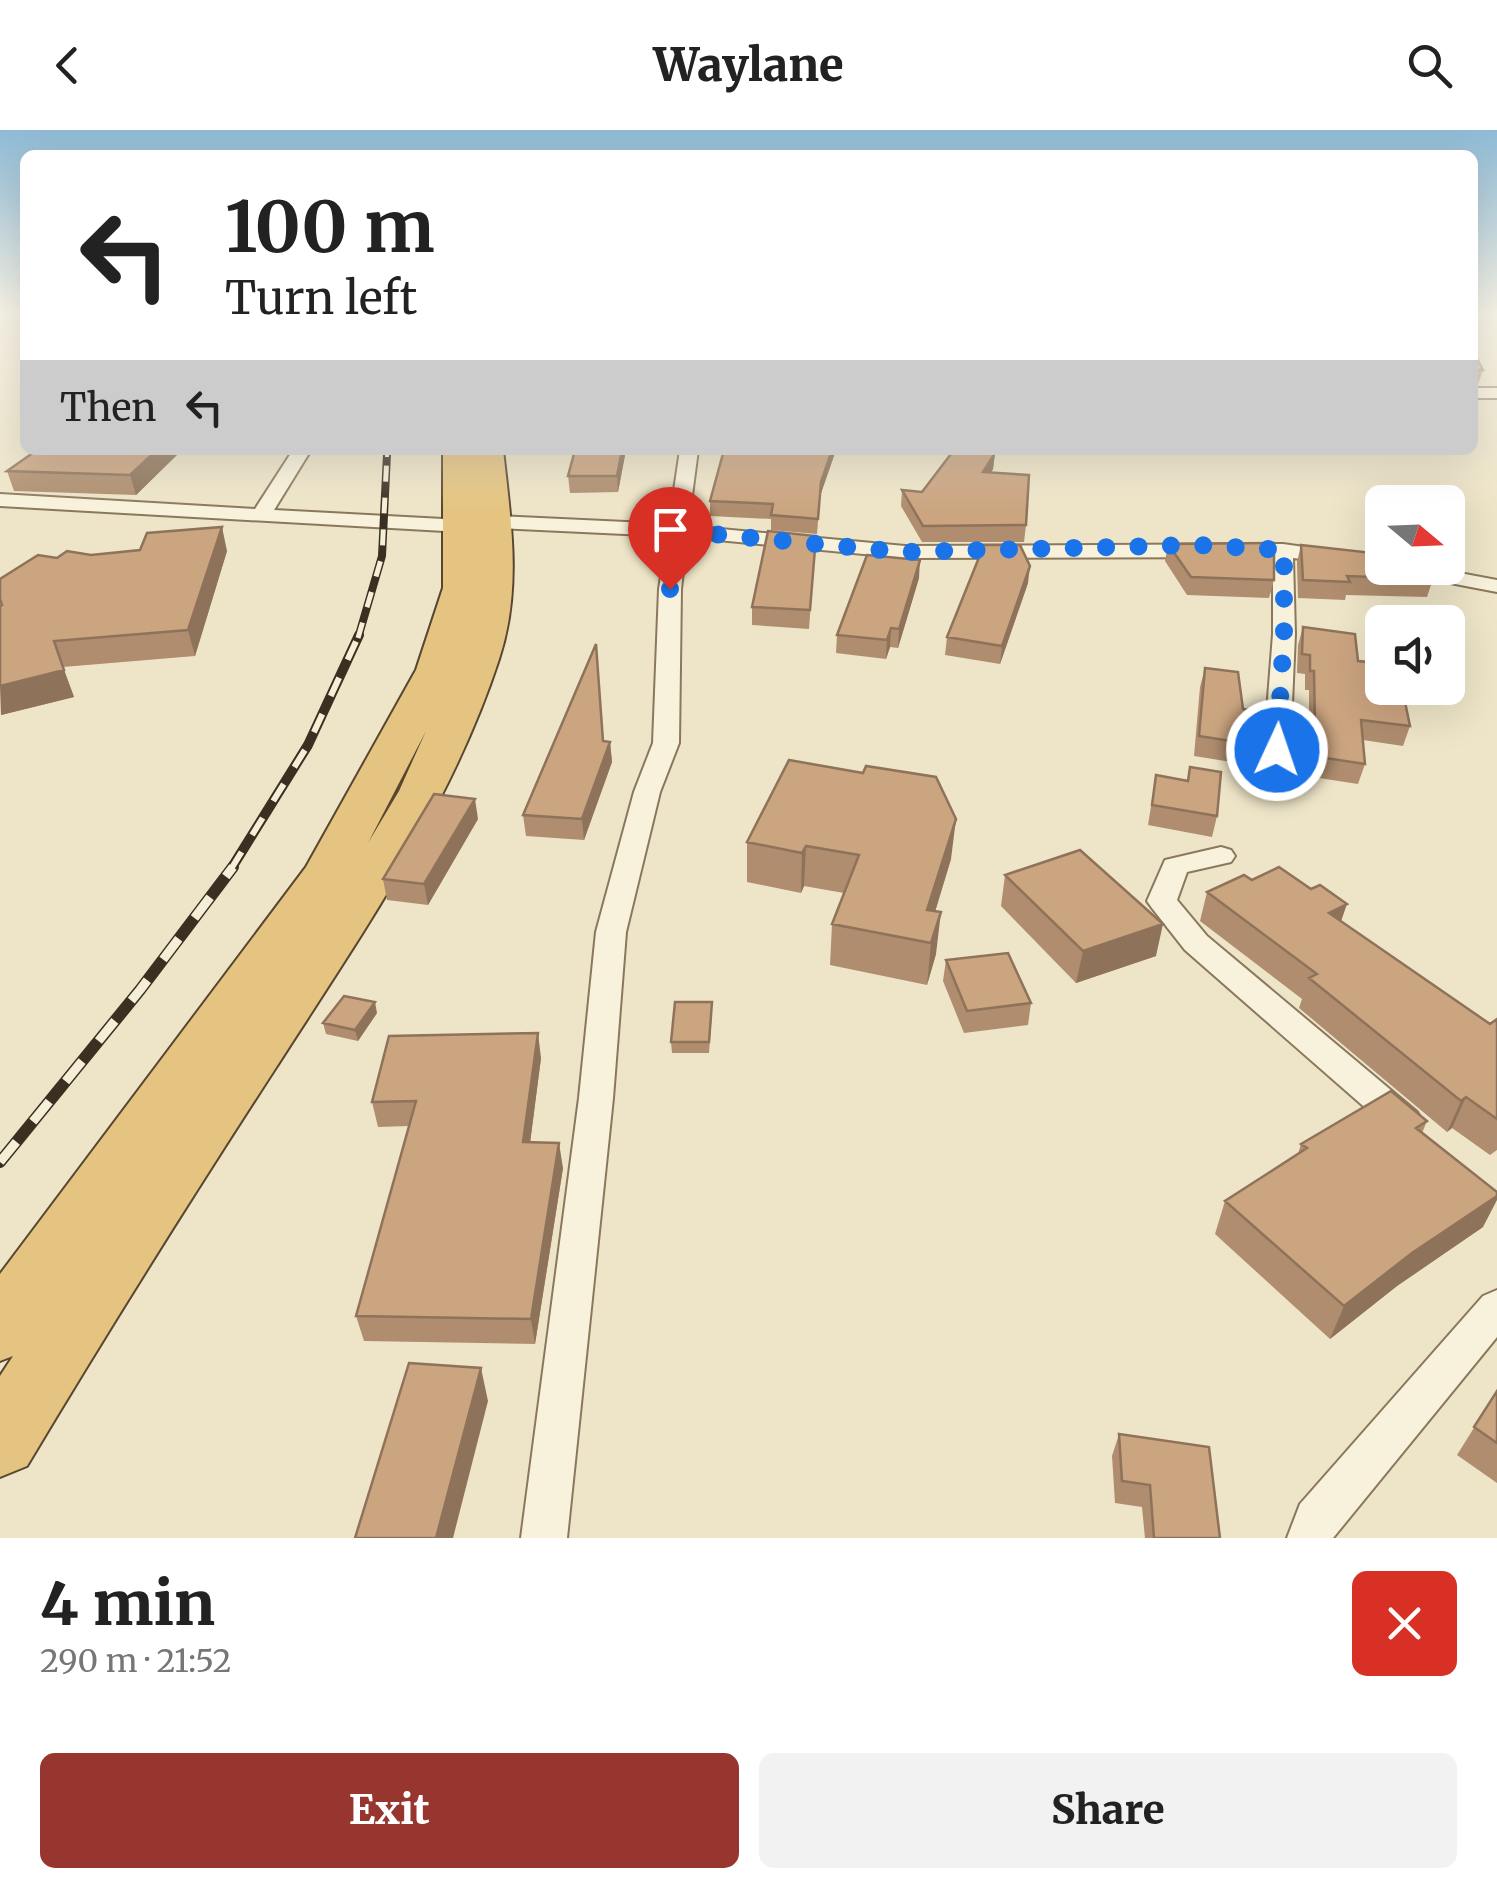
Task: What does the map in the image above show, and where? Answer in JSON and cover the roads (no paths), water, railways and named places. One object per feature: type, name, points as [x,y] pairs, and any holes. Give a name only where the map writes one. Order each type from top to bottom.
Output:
[{"type":"highway","points":[[0,1441],[106,1273],[360,898],[422,791],[480,657],[498,567],[479,524],[459,455]]},
{"type":"highway","points":[[0,1330],[143,1124],[328,873],[436,670],[479,524],[487,455]]},
{"type":"street","points":[[262,513],[299,455]]},
{"type":"street","points":[[544,1538],[596,1098],[611,932],[647,792],[666,744],[670,589],[688,455]]},
{"type":"street","points":[[0,500],[479,524],[550,522],[902,552],[1197,545],[1284,550],[1365,562]]},
{"type":"street","points":[[1277,750],[1284,550]]},
{"type":"street","points":[[1465,580],[1497,586]]},
{"type":"street","points":[[1221,856],[1175,866],[1162,901],[1196,943],[1422,1136]]},
{"type":"street","points":[[1310,1538],[1316,1520],[1497,1308]]},
{"type":"railway","points":[[359,636],[382,556],[387,455]]},
{"type":"railway","points":[[231,869],[308,745],[359,636]]},
{"type":"railway","points":[[0,1162],[140,990],[233,867]]}]
